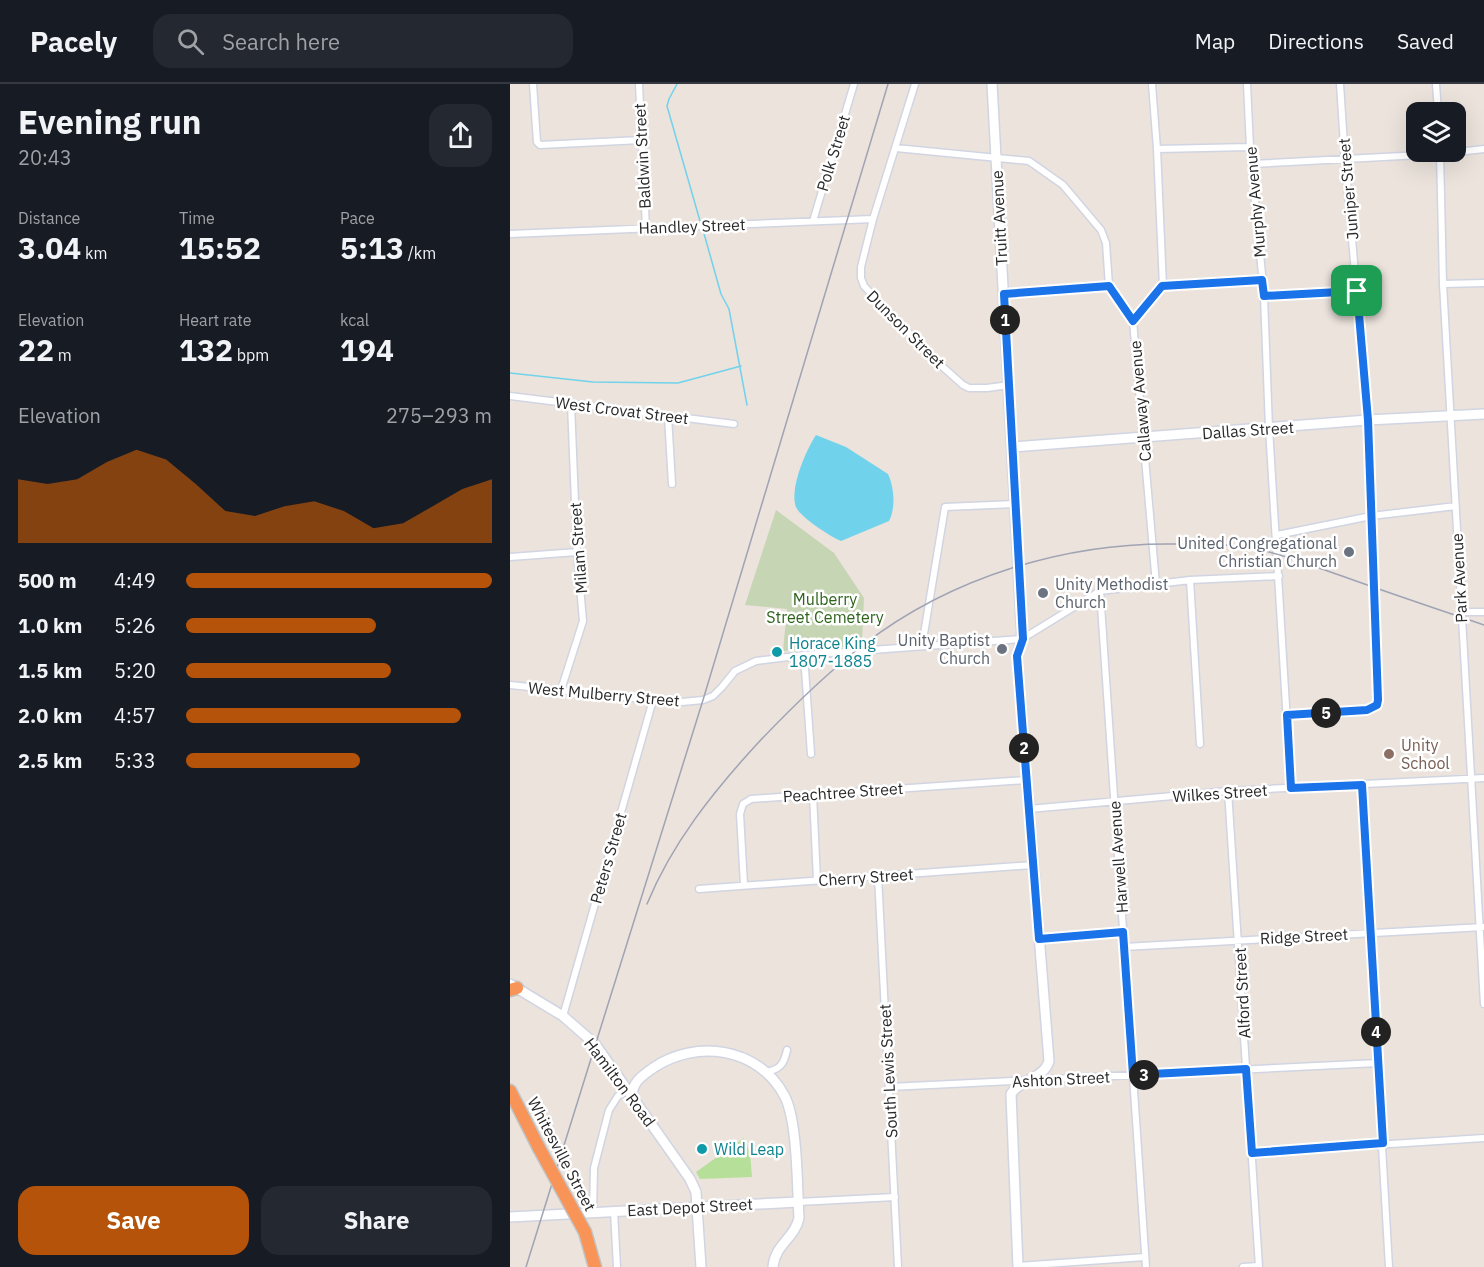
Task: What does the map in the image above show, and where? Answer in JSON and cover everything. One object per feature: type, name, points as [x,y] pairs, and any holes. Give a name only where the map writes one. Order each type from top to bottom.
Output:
[{"type":"highway","name":"Whitesville Street","points":[[510,1091],[585,1232],[595,1267]]},
{"type":"street","points":[[533,84],[537,142],[540,144],[641,140]]},
{"type":"street","name":"Baldwin Street","points":[[639,84],[646,228]]},
{"type":"street","name":"Polk Street","points":[[813,221],[854,84]]},
{"type":"street","name":"Dunson Street","points":[[915,84],[873,219],[861,267],[861,278],[864,286],[935,360],[963,385],[969,388],[1009,385]]},
{"type":"street","name":"Truitt Avenue","points":[[992,84],[1023,639],[1017,656],[1049,1061],[1044,1071],[1029,1080]]},
{"type":"street","points":[[1152,84],[1162,286],[1262,280]]},
{"type":"street","name":"Murphy Avenue","points":[[1247,84],[1250,147],[1264,296],[1269,428],[1291,788]]},
{"type":"street","name":"Juniper Street","points":[[1287,715],[1360,711],[1373,709],[1377,705],[1368,420],[1340,84]]},
{"type":"street","points":[[1436,84],[1437,102]]},
{"type":"street","points":[[1157,149],[1250,147]]},
{"type":"street","points":[[896,148],[1029,161],[1063,185],[1084,207],[1101,230],[1106,243],[1109,286],[1133,321]]},
{"type":"street","points":[[1466,150],[1484,148]]},
{"type":"street","points":[[1252,164],[1406,156]]},
{"type":"street","name":"Park Avenue","points":[[1440,162],[1443,284],[1470,779],[1482,927],[1484,1004]]},
{"type":"street","name":"Handley Street","points":[[510,234],[873,219]]},
{"type":"street","points":[[1443,284],[1484,283]]},
{"type":"street","points":[[1004,294],[1109,286]]},
{"type":"street","name":"Callaway Avenue","points":[[1156,584],[1133,321],[1162,286]]},
{"type":"street","points":[[1264,296],[1357,291]]},
{"type":"street","name":"West Crovat Street","points":[[510,396],[734,424]]},
{"type":"street","name":"Milam Street","points":[[561,690],[583,621],[577,552],[571,404]]},
{"type":"street","name":"Dallas Street","points":[[1012,447],[1368,420],[1484,414]]},
{"type":"street","points":[[668,416],[672,484]]},
{"type":"street","points":[[922,646],[945,507],[1015,504]]},
{"type":"street","points":[[1277,535],[1371,516],[1456,507]]},
{"type":"street","points":[[510,557],[577,552]]},
{"type":"street","name":"West Mulberry Street","points":[[510,685],[653,700],[682,702],[703,700],[713,696],[735,670],[749,663],[804,655],[1023,639],[1100,591],[1190,580],[1279,576]]},
{"type":"street","points":[[1190,580],[1200,744]]},
{"type":"street","name":"Harwell Avenue","points":[[1100,591],[1146,1267]]},
{"type":"street","points":[[1461,612],[1484,612]]},
{"type":"street","points":[[804,655],[811,754]]},
{"type":"street","name":"Peters Street","points":[[563,1016],[653,700]]},
{"type":"street","name":"Wilkes Street","points":[[1029,809],[1228,791],[1484,778]]},
{"type":"street","name":"Peachtree Street","points":[[744,885],[740,814],[743,804],[751,798],[1026,780]]},
{"type":"street","points":[[1362,785],[1389,1267]]},
{"type":"street","name":"Alford Street","points":[[1228,791],[1259,1266]]},
{"type":"street","points":[[813,795],[817,880]]},
{"type":"street","name":"Cherry Street","points":[[699,889],[1033,865]]},
{"type":"street","name":"South Lewis Street","points":[[878,876],[898,1267]]},
{"type":"street","name":"Ridge Street","points":[[1124,946],[1482,927]]},
{"type":"street","points":[[1039,939],[1123,932]]},
{"type":"street","name":"Hamilton Road","points":[[512,987],[563,1016],[595,1044],[694,1185],[701,1267]]},
{"type":"street","points":[[592,1212],[594,1168],[609,1110],[618,1096],[630,1092],[634,1083],[642,1076],[672,1057],[700,1050],[737,1055],[765,1072],[785,1097],[790,1113],[798,1202],[797,1225],[776,1253],[773,1267]]},
{"type":"street","points":[[765,1072],[780,1067],[787,1050]]},
{"type":"street","name":"Ashton Street","points":[[889,1087],[1378,1063]]},
{"type":"street","points":[[613,1070],[630,1077],[642,1076]]},
{"type":"street","points":[[1029,1080],[1015,1089],[1011,1095],[1018,1266],[1145,1257]]},
{"type":"street","points":[[1252,1153],[1484,1138]]},
{"type":"street","points":[[798,1202],[895,1197]]},
{"type":"street","name":"East Depot Street","points":[[510,1216],[798,1202]]},
{"type":"street","points":[[614,1211],[617,1267]]},
{"type":"street","points":[[1243,1267],[1259,1266]]},
{"type":"green space","name":"Mulberry Street Cemetery","points":[[776,510],[834,553],[864,598],[862,639],[856,646],[783,651],[787,609],[745,605]]},
{"type":"green space","points":[[744,1138],[750,1153],[752,1177],[700,1179],[696,1172]]},
{"type":"water","points":[[816,435],[846,447],[888,474],[893,498],[893,510],[889,521],[841,541],[803,516],[796,507],[795,490],[803,460]]},
{"type":"waterway","points":[[677,84],[667,106],[700,221]]},
{"type":"waterway","points":[[703,230],[721,294],[729,309],[747,405]]},
{"type":"waterway","points":[[510,373],[593,382],[678,383],[741,366]]},
{"type":"railway","points":[[526,1267],[703,700],[888,84]]},
{"type":"railway","points":[[647,904],[681,839],[709,800],[757,744],[821,680],[863,645],[897,621],[934,600],[1011,568],[1093,549],[1135,545],[1197,544],[1240,547],[1292,558],[1484,625]]},
{"type":"place","name":"United Congregational Christian Church","points":[[1349,552]]},
{"type":"place","name":"Unity Methodist Church","points":[[1043,593]]},
{"type":"place","name":"Unity Baptist Church","points":[[1002,649]]},
{"type":"place","name":"Horace King 1807-1885","points":[[777,652]]},
{"type":"place","name":"Unity School","points":[[1389,754]]},
{"type":"place","name":"Wild Leap","points":[[702,1149]]},
{"type":"route","points":[[1262,280],[1264,296],[1357,291],[1368,420],[1378,700],[1373,709],[1367,710],[1287,715],[1291,788],[1362,785],[1383,1143],[1252,1153],[1246,1069],[1133,1075],[1123,932],[1039,939],[1017,656],[1023,639],[1004,294],[1109,286],[1133,321],[1162,286],[1262,280]]}]
